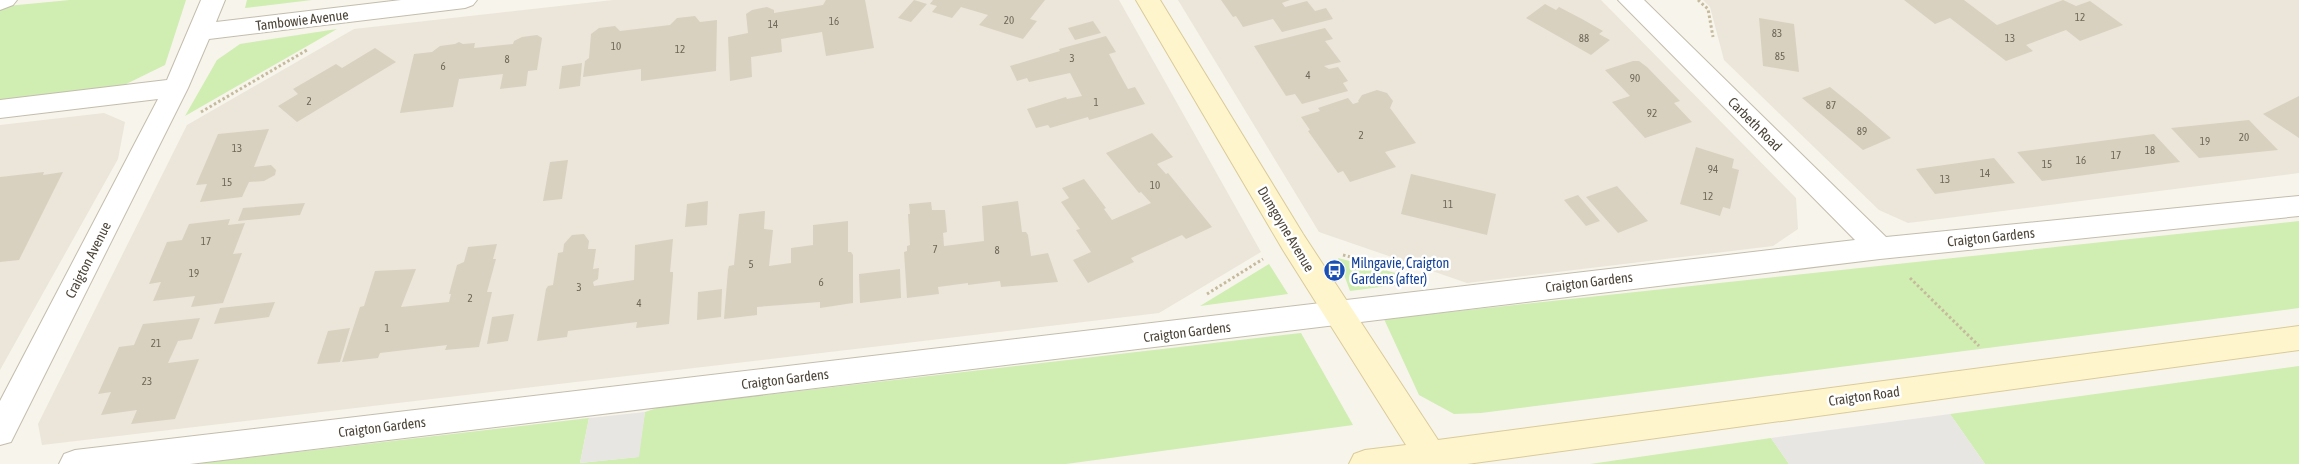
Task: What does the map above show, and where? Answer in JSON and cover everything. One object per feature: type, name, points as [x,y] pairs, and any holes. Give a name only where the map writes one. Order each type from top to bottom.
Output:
[{"type":"street","points":[[0,2],[5,0]]},
{"type":"street","name":"Craigton Avenue","points":[[0,432],[176,88],[213,0]]},
{"type":"street","name":"Tambowie Avenue","points":[[199,32],[465,0]]},
{"type":"street","name":"Dumgoyne Avenue","points":[[1148,0],[1293,242],[1432,460]]},
{"type":"street","name":"Carbeth Road","points":[[1630,0],[1880,248]]},
{"type":"street","points":[[0,109],[176,88]]},
{"type":"street","name":"Craigton Gardens","points":[[75,464],[1880,248],[2299,206]]},
{"type":"street","name":"Craigton Road","points":[[1365,464],[1432,460],[2010,376],[2299,338]]},
{"type":"path","points":[[198,114],[308,50]]},
{"type":"path","points":[[1200,297],[1293,242],[1406,271]]},
{"type":"path","points":[[1880,248],[2010,376]]},
{"type":"shaded area","points":[[613,0],[1119,0],[1261,252],[1159,313],[42,445],[38,424],[187,125],[354,29]]},
{"type":"shaded area","points":[[1178,0],[1601,0],[1796,198],[1798,229],[1773,246],[1467,283],[1319,232]]},
{"type":"shaded area","points":[[1703,0],[2299,0],[2299,173],[1908,223],[1879,210],[1724,60],[1710,7]]},
{"type":"shaded area","points":[[104,113],[125,122],[118,159],[0,370],[0,125]]},
{"type":"shaded area","points":[[645,412],[639,457],[580,463],[589,418]]},
{"type":"shaded area","points":[[1950,414],[1985,464],[1789,464],[1771,438]]},
{"type":"green space","points":[[70,0],[186,0],[165,65],[120,87],[0,104],[0,9],[7,6]]},
{"type":"green space","points":[[247,0],[312,0],[245,8]]},
{"type":"green space","points":[[337,29],[185,116],[217,60],[240,44]]},
{"type":"green space","points":[[2299,221],[2299,308],[1481,413],[1454,414],[1419,395],[1384,319]]},
{"type":"green space","points":[[1338,258],[1426,281],[1350,291]]},
{"type":"green space","points":[[1269,264],[1288,294],[1200,306]]},
{"type":"green space","points":[[1301,333],[1353,425],[1066,464],[194,464],[589,418],[580,463],[638,457],[645,412],[660,407]]},
{"type":"green space","points":[[2299,366],[2299,464],[1985,464],[1950,414]]},
{"type":"green space","points":[[1771,438],[1789,464],[1590,464]]},
{"type":"building","points":[[826,0],[865,0],[874,48],[826,56],[822,32],[781,39],[782,52],[751,57],[752,77],[730,81],[728,37],[748,33],[746,14],[752,10],[767,7],[774,10],[774,13],[823,5]]},
{"type":"building","points":[[914,0],[927,4],[911,22],[898,18]]},
{"type":"building","points":[[933,0],[1045,0],[1030,19],[1037,21],[1023,39],[979,25],[988,15],[961,7],[952,18],[932,12],[937,6],[930,4]]},
{"type":"building","points":[[1221,0],[1290,0],[1282,3],[1285,7],[1307,1],[1315,11],[1326,8],[1333,19],[1282,32],[1273,19],[1243,27],[1236,16],[1233,17]]},
{"type":"building","points":[[1904,0],[1964,0],[1997,25],[2063,0],[2076,6],[2090,1],[2123,25],[2080,41],[2066,30],[2026,45],[2033,51],[2006,61],[1950,18],[1935,24]]},
{"type":"building","points":[[1545,4],[1556,10],[1559,7],[1582,19],[1603,31],[1599,34],[1610,40],[1591,55],[1526,18]]},
{"type":"building","points":[[695,16],[700,22],[717,20],[716,71],[641,81],[641,69],[583,77],[585,61],[589,58],[591,34],[599,28],[615,26],[620,31],[670,25],[677,18]]},
{"type":"building","points":[[1759,18],[1794,24],[1799,72],[1763,66]]},
{"type":"building","points":[[1093,21],[1101,33],[1075,40],[1068,28]]},
{"type":"building","points":[[1325,28],[1333,39],[1325,41],[1341,62],[1324,66],[1329,69],[1338,67],[1348,81],[1343,83],[1348,91],[1302,104],[1295,94],[1286,96],[1254,46]]},
{"type":"building","points":[[537,35],[542,38],[537,70],[528,71],[526,86],[500,89],[503,74],[459,79],[453,107],[400,113],[414,54],[432,52],[440,46],[459,42],[463,44],[475,43],[474,48],[513,44],[514,41],[522,37]]},
{"type":"building","points":[[1106,36],[1116,52],[1109,54],[1128,89],[1135,87],[1145,104],[1089,120],[1088,117],[1050,128],[1048,125],[1036,128],[1027,109],[1066,97],[1067,99],[1082,96],[1070,73],[1029,82],[1027,78],[1017,81],[1010,66],[1060,51],[1059,49]]},
{"type":"building","points":[[375,48],[396,62],[297,122],[278,106],[298,94],[293,89],[336,64],[342,68]]},
{"type":"building","points":[[1633,61],[1639,61],[1647,67],[1680,101],[1674,103],[1692,122],[1645,138],[1612,102],[1630,96],[1605,70]]},
{"type":"building","points":[[582,63],[580,86],[559,89],[562,66]]},
{"type":"building","points":[[1830,87],[1891,138],[1863,150],[1802,98]]},
{"type":"building","points":[[1377,90],[1387,93],[1393,101],[1390,108],[1416,143],[1385,152],[1396,167],[1350,182],[1343,171],[1338,173],[1308,131],[1310,130],[1301,117],[1320,111],[1318,108],[1348,98],[1353,104],[1359,102],[1362,95]]},
{"type":"building","points":[[2299,96],[2299,138],[2263,114]]},
{"type":"building","points":[[2249,120],[2278,150],[2199,158],[2171,128]]},
{"type":"building","points":[[269,129],[254,167],[271,165],[276,170],[275,175],[264,181],[249,182],[242,197],[200,202],[207,184],[196,185],[218,134]]},
{"type":"building","points":[[1152,133],[1173,157],[1157,164],[1166,174],[1168,173],[1212,227],[1186,239],[1182,235],[1131,258],[1134,262],[1088,283],[1073,260],[1091,252],[1076,230],[1080,229],[1061,202],[1069,198],[1062,188],[1084,179],[1106,208],[1104,209],[1112,220],[1151,203],[1141,192],[1139,193],[1106,153]]},
{"type":"building","points":[[2154,134],[2180,162],[2042,181],[2017,152]]},
{"type":"building","points":[[1696,147],[1734,159],[1732,168],[1739,170],[1730,209],[1723,207],[1720,216],[1680,204]]},
{"type":"building","points":[[1994,158],[2015,183],[1935,194],[1916,169]]},
{"type":"building","points":[[568,160],[562,199],[543,201],[550,162]]},
{"type":"building","points":[[44,172],[43,175],[63,172],[19,260],[0,262],[0,177]]},
{"type":"building","points":[[1411,174],[1496,194],[1487,235],[1401,214]]},
{"type":"building","points":[[1617,186],[1648,221],[1618,233],[1586,197]]},
{"type":"building","points":[[1578,195],[1600,221],[1586,226],[1564,200]]},
{"type":"building","points":[[708,201],[707,225],[685,227],[687,204]]},
{"type":"building","points":[[1018,201],[1022,232],[1026,232],[1028,235],[1031,256],[1048,253],[1058,282],[1001,287],[1000,281],[968,285],[968,283],[938,287],[939,294],[907,298],[904,252],[907,251],[907,246],[910,245],[909,204],[931,202],[932,210],[945,210],[947,232],[943,233],[944,246],[984,241],[982,206]]},
{"type":"building","points":[[305,203],[300,215],[238,221],[243,208]]},
{"type":"building","points":[[765,211],[764,229],[773,230],[769,266],[791,263],[791,248],[813,245],[813,225],[848,221],[848,252],[851,252],[853,255],[853,303],[820,308],[820,302],[757,307],[757,315],[724,319],[728,270],[729,266],[734,265],[739,214]]},
{"type":"building","points":[[230,219],[228,225],[245,223],[233,254],[242,253],[223,303],[191,307],[195,296],[153,301],[161,282],[149,284],[167,242],[182,240],[189,224]]},
{"type":"building","points":[[584,234],[589,241],[588,249],[596,249],[593,269],[599,268],[598,279],[593,282],[594,286],[634,280],[635,245],[673,239],[670,272],[673,272],[673,276],[669,324],[636,328],[637,322],[568,331],[567,337],[537,341],[546,289],[548,286],[553,285],[558,253],[563,252],[564,244],[572,235]]},
{"type":"building","points":[[497,244],[493,259],[496,259],[487,292],[492,292],[479,347],[445,350],[447,345],[380,353],[378,358],[342,362],[360,307],[364,306],[375,271],[416,269],[401,307],[449,302],[451,294],[449,294],[457,265],[464,262],[468,247]]},
{"type":"building","points":[[900,269],[901,298],[860,303],[859,274]]},
{"type":"building","points":[[722,289],[721,317],[697,320],[698,292]]},
{"type":"building","points":[[275,302],[269,317],[214,324],[220,308]]},
{"type":"building","points":[[514,314],[508,341],[487,344],[492,317]]},
{"type":"building","points":[[200,318],[192,339],[178,341],[168,363],[199,359],[175,419],[131,424],[137,410],[101,415],[111,392],[98,394],[119,347],[134,345],[143,324]]},
{"type":"building","points":[[350,328],[340,362],[317,364],[328,331]]},
{"type":"place","name":"Milngavie, Craigton Gardens (after)","points":[[1335,271]]}]
